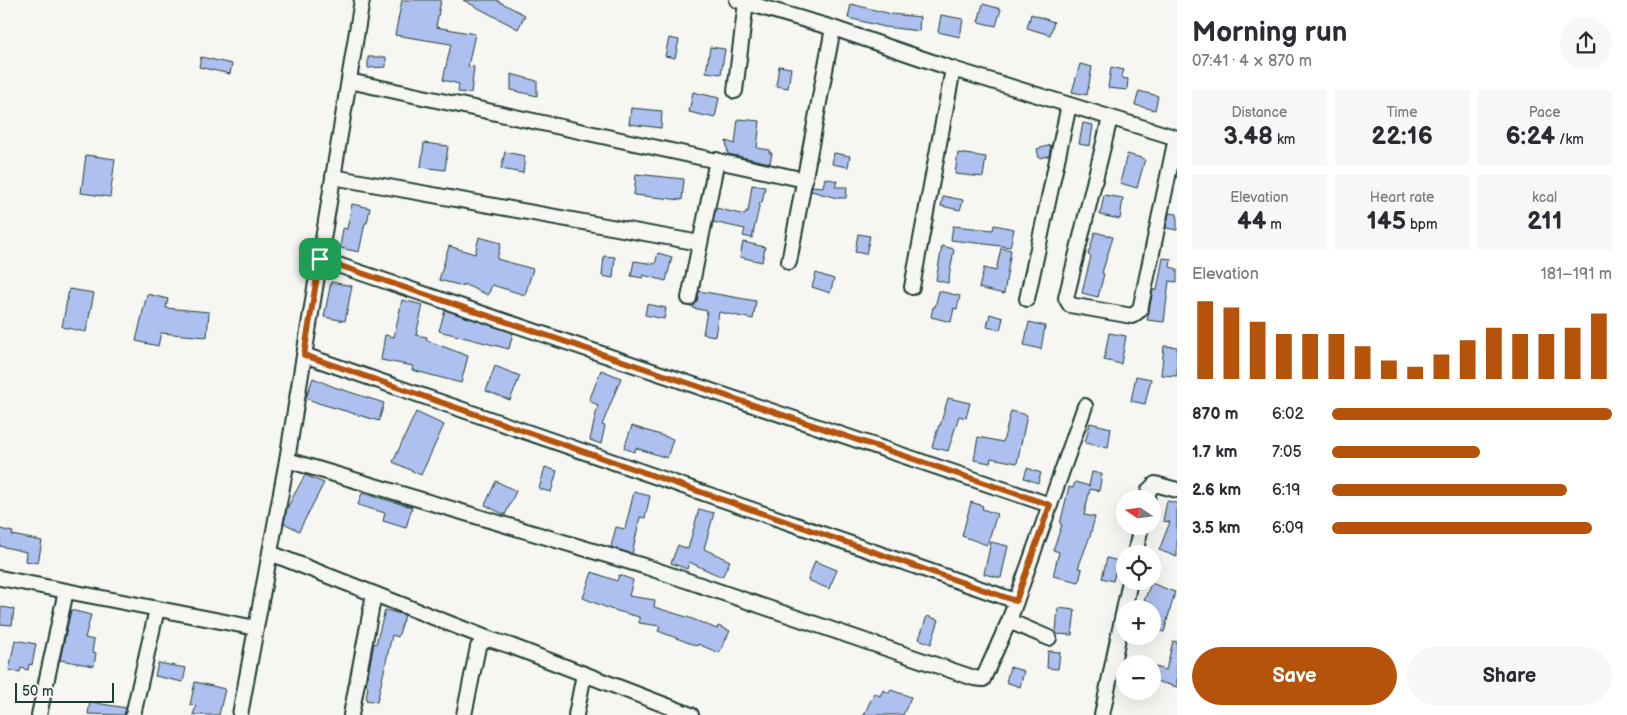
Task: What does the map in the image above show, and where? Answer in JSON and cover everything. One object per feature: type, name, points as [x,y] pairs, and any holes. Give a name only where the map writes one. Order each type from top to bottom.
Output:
[{"type":"street","points":[[240,715],[287,460],[362,0]]},
{"type":"street","points":[[735,92],[741,1],[833,28],[953,70],[1176,138],[1140,310],[1132,316],[1070,306],[1066,298],[1110,118]]},
{"type":"street","points":[[789,262],[806,180],[833,28]]},
{"type":"street","points":[[912,287],[953,70]]},
{"type":"street","points":[[349,81],[806,180]]},
{"type":"street","points":[[1028,300],[1069,105]]},
{"type":"street","points":[[689,298],[716,160]]},
{"type":"street","points":[[333,177],[700,243]]},
{"type":"street","points":[[320,259],[1050,505]]},
{"type":"street","points":[[304,355],[1016,601]]},
{"type":"street","points":[[287,460],[648,567],[974,678],[983,679],[1009,621],[1084,406]]},
{"type":"street","points":[[1148,490],[1155,484],[1177,490]]},
{"type":"street","points":[[270,553],[489,639],[691,715]]},
{"type":"street","points":[[0,578],[256,628]]},
{"type":"street","points":[[1102,715],[1128,590]]},
{"type":"street","points":[[39,715],[66,591]]},
{"type":"street","points":[[351,715],[374,594]]},
{"type":"street","points":[[133,715],[157,609]]},
{"type":"street","points":[[1009,621],[1049,638]]},
{"type":"street","points":[[464,715],[478,647],[489,639]]},
{"type":"street","points":[[576,715],[584,674]]},
{"type":"building","points":[[402,0],[441,0],[436,27],[475,34],[468,66],[474,67],[471,93],[458,92],[459,84],[443,80],[451,44],[395,35]]},
{"type":"building","points":[[463,0],[496,0],[525,15],[518,29]]},
{"type":"building","points":[[851,4],[891,14],[920,17],[919,31],[885,27],[848,18]]},
{"type":"building","points":[[983,4],[1001,9],[996,26],[978,22]]},
{"type":"building","points":[[1031,14],[1054,22],[1050,35],[1027,28]]},
{"type":"building","points":[[941,15],[963,19],[960,37],[938,32]]},
{"type":"building","points":[[669,38],[679,40],[675,58],[665,56]]},
{"type":"building","points":[[710,47],[725,49],[721,74],[706,72]]},
{"type":"building","points":[[201,57],[232,64],[230,74],[199,67]]},
{"type":"building","points":[[368,57],[386,57],[386,67],[368,68]]},
{"type":"building","points":[[1080,64],[1092,67],[1087,95],[1072,92]]},
{"type":"building","points":[[779,66],[791,68],[788,88],[776,86]]},
{"type":"building","points":[[1111,67],[1124,70],[1121,78],[1128,79],[1127,90],[1108,88]]},
{"type":"building","points":[[511,74],[537,81],[537,96],[511,90]]},
{"type":"building","points":[[1139,91],[1158,96],[1155,110],[1135,105]]},
{"type":"building","points":[[693,92],[719,98],[715,118],[689,112]]},
{"type":"building","points":[[631,108],[662,111],[661,128],[629,124]]},
{"type":"building","points":[[738,119],[760,121],[757,148],[770,150],[769,153],[772,153],[770,163],[728,154],[726,141],[735,144]]},
{"type":"building","points":[[1083,123],[1093,125],[1090,146],[1079,144]]},
{"type":"building","points":[[424,143],[448,146],[445,170],[421,167]]},
{"type":"building","points":[[1051,145],[1049,156],[1039,158],[1037,149]]},
{"type":"building","points":[[505,152],[525,156],[523,173],[501,169]]},
{"type":"building","points":[[834,153],[850,156],[848,167],[832,164]]},
{"type":"building","points":[[958,153],[986,157],[983,177],[955,174]]},
{"type":"building","points":[[1127,154],[1145,159],[1137,188],[1120,183]]},
{"type":"building","points":[[86,155],[115,159],[110,197],[81,193]]},
{"type":"building","points":[[636,174],[684,179],[682,200],[634,195]]},
{"type":"building","points":[[825,178],[837,181],[835,187],[847,187],[846,198],[837,198],[811,191],[812,186],[823,187]]},
{"type":"building","points":[[752,185],[765,187],[752,238],[743,236],[745,229],[713,222],[716,208],[745,215],[746,211],[748,212]]},
{"type":"building","points":[[1104,195],[1123,198],[1120,219],[1100,215]]},
{"type":"building","points":[[943,196],[963,200],[960,210],[941,206]]},
{"type":"building","points":[[352,204],[370,208],[359,252],[340,248],[343,228],[347,229]]},
{"type":"building","points":[[1169,213],[1177,214],[1177,230],[1166,228]]},
{"type":"building","points":[[994,225],[1014,229],[1010,247],[951,240],[953,226],[993,230]]},
{"type":"building","points":[[1095,232],[1113,237],[1102,273],[1104,274],[1098,297],[1082,293],[1091,256],[1088,255]]},
{"type":"building","points":[[858,234],[870,236],[866,254],[855,252]]},
{"type":"building","points":[[479,237],[501,243],[497,259],[533,269],[525,295],[492,285],[488,295],[463,284],[463,286],[439,280],[449,246],[475,254]]},
{"type":"building","points":[[743,242],[765,247],[762,262],[740,257]]},
{"type":"building","points":[[942,246],[954,249],[948,283],[936,280]]},
{"type":"building","points":[[1001,248],[1011,250],[1004,294],[979,288],[984,268],[996,271]]},
{"type":"building","points":[[658,253],[672,257],[666,281],[643,275],[643,278],[631,276],[634,261],[655,264]]},
{"type":"building","points":[[604,256],[615,257],[613,278],[602,276]]},
{"type":"building","points":[[1163,258],[1171,259],[1170,267],[1177,269],[1177,282],[1169,281],[1164,322],[1147,320],[1153,290],[1157,290]]},
{"type":"building","points":[[816,273],[834,279],[830,293],[812,287]]},
{"type":"building","points":[[331,282],[352,286],[345,321],[324,317]]},
{"type":"building","points":[[69,289],[94,293],[86,332],[62,327]]},
{"type":"building","points":[[699,291],[756,301],[753,319],[719,312],[715,336],[703,334],[707,311],[693,308]]},
{"type":"building","points":[[939,291],[960,296],[957,309],[954,308],[951,322],[931,317]]},
{"type":"building","points":[[147,294],[168,299],[166,308],[209,312],[207,337],[161,333],[158,346],[136,341]]},
{"type":"building","points":[[402,300],[423,305],[416,335],[427,337],[426,340],[468,356],[461,383],[412,370],[413,366],[381,360],[385,335],[394,337]]},
{"type":"building","points":[[647,304],[666,308],[664,319],[645,315]]},
{"type":"building","points":[[445,310],[513,333],[509,349],[439,331]]},
{"type":"building","points":[[990,314],[1003,318],[1000,330],[987,327]]},
{"type":"building","points":[[1029,322],[1045,326],[1041,349],[1024,345]]},
{"type":"building","points":[[1109,333],[1126,336],[1121,364],[1104,360]]},
{"type":"building","points":[[1164,346],[1177,347],[1177,376],[1161,375]]},
{"type":"building","points":[[495,366],[520,376],[510,400],[486,391]]},
{"type":"building","points":[[601,370],[621,378],[602,425],[605,426],[601,444],[590,440],[598,405],[589,401]]},
{"type":"building","points":[[1136,376],[1151,379],[1145,404],[1131,401]]},
{"type":"building","points":[[313,378],[334,387],[384,403],[379,421],[306,398]]},
{"type":"building","points":[[948,398],[970,403],[966,418],[959,416],[948,451],[932,447]]},
{"type":"building","points":[[1011,411],[1027,415],[1017,463],[991,458],[990,463],[974,460],[978,437],[1003,442]]},
{"type":"building","points":[[416,412],[444,425],[421,475],[393,462]]},
{"type":"building","points":[[1090,423],[1111,428],[1108,448],[1085,443]]},
{"type":"building","points":[[632,426],[673,439],[667,458],[636,448],[634,452],[624,448]]},
{"type":"building","points":[[545,467],[557,471],[551,492],[539,489]]},
{"type":"building","points":[[1027,468],[1041,473],[1038,483],[1024,478]]},
{"type":"building","points":[[1092,472],[1102,474],[1099,491],[1090,489],[1084,515],[1095,517],[1078,568],[1082,569],[1079,582],[1053,576],[1059,552],[1053,550],[1062,525],[1060,524],[1069,487],[1073,488],[1075,482],[1089,486]]},
{"type":"building","points":[[305,475],[324,483],[299,531],[284,523],[287,508]]},
{"type":"building","points":[[496,481],[516,491],[505,515],[485,505]]},
{"type":"building","points":[[634,492],[650,496],[645,518],[640,517],[632,554],[611,547],[616,527],[625,529]]},
{"type":"building","points":[[362,493],[412,507],[406,528],[383,521],[385,513],[358,505]]},
{"type":"building","points":[[1167,501],[1177,503],[1177,557],[1161,551],[1161,545],[1170,522],[1163,521]]},
{"type":"building","points":[[971,502],[983,506],[982,509],[997,514],[987,545],[962,536]]},
{"type":"building","points":[[699,509],[714,513],[704,549],[730,561],[722,577],[689,562],[687,569],[671,563],[678,545],[688,549]]},
{"type":"building","points":[[0,529],[13,532],[12,535],[42,541],[38,563],[25,561],[26,552],[0,546]]},
{"type":"building","points":[[991,542],[1008,546],[1001,578],[984,574]]},
{"type":"building","points":[[1107,558],[1116,560],[1113,581],[1102,578]]},
{"type":"building","points":[[815,561],[837,570],[829,589],[808,580]]},
{"type":"building","points":[[592,572],[617,581],[619,575],[633,580],[629,596],[655,600],[654,607],[717,629],[718,626],[730,631],[719,653],[658,631],[660,626],[639,623],[639,617],[610,609],[583,598]]},
{"type":"building","points":[[1161,587],[1175,592],[1164,632],[1161,631],[1161,600],[1144,600],[1148,590],[1161,590]]},
{"type":"building","points":[[1,607],[14,609],[12,625],[0,624]]},
{"type":"building","points":[[1058,608],[1075,610],[1072,635],[1056,634]]},
{"type":"building","points":[[71,610],[91,615],[85,638],[94,640],[92,652],[96,653],[94,666],[60,660]]},
{"type":"building","points":[[385,610],[405,615],[398,637],[392,635],[377,702],[366,700],[368,686],[366,685],[374,643],[376,644]]},
{"type":"building","points":[[927,616],[939,620],[931,644],[919,639]]},
{"type":"building","points":[[15,640],[36,644],[32,665],[29,664],[28,670],[21,668],[20,672],[9,670]]},
{"type":"building","points":[[1173,641],[1177,642],[1177,687],[1161,683],[1161,669],[1166,670]]},
{"type":"building","points":[[1048,651],[1060,652],[1058,669],[1047,668]]},
{"type":"building","points":[[158,663],[186,668],[183,682],[155,676]]},
{"type":"building","points":[[1010,667],[1024,671],[1020,687],[1006,682]]},
{"type":"building","points":[[195,682],[225,689],[219,715],[193,715],[196,706],[190,705]]},
{"type":"building","points":[[883,690],[889,693],[891,690],[911,697],[903,715],[864,715],[874,693],[880,696]]},
{"type":"building","points":[[90,702],[126,708],[124,715],[88,714]]},
{"type":"route","points":[[320,259],[1050,505],[1016,601],[304,355],[320,259]]}]
